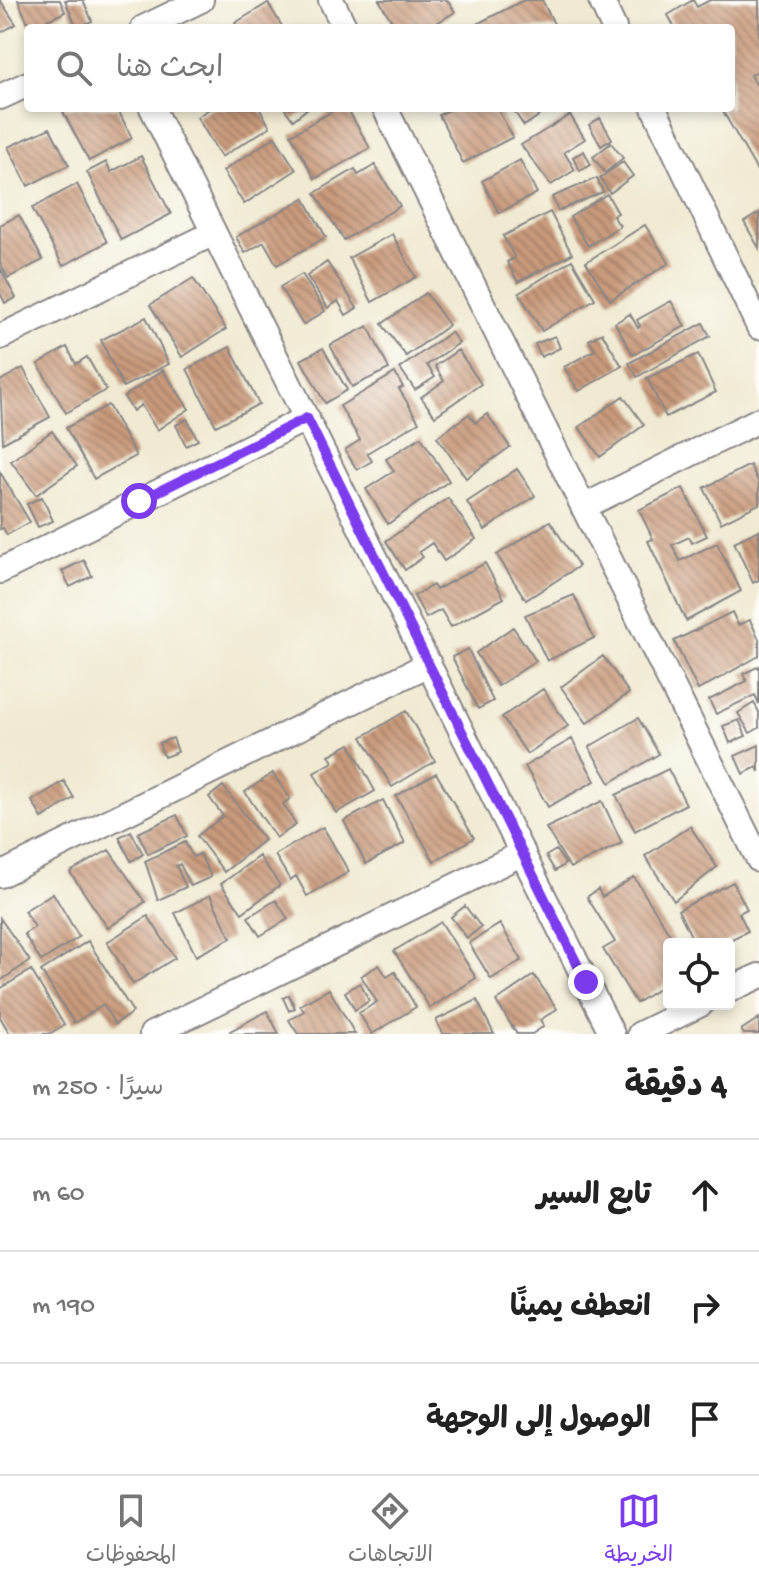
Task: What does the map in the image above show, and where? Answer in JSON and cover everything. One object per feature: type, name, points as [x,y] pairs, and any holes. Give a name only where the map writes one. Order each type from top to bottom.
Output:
[{"type":"street","points":[[151,24],[201,0]]},
{"type":"street","points":[[331,0],[343,24]]},
{"type":"street","points":[[601,0],[612,24]]},
{"type":"street","points":[[0,97],[24,86]]},
{"type":"street","points":[[154,112],[612,1034]]},
{"type":"street","points":[[387,112],[759,860]]},
{"type":"street","points":[[656,112],[759,327]]},
{"type":"street","points":[[0,337],[214,233]]},
{"type":"street","points":[[0,571],[307,418]]},
{"type":"street","points":[[583,507],[759,420]]},
{"type":"street","points":[[0,875],[429,664]]},
{"type":"street","points":[[152,1034],[523,853]]},
{"type":"street","points":[[735,987],[759,976]]},
{"type":"street","points":[[640,1034],[689,1010]]},
{"type":"building","points":[[0,0],[16,24],[0,33]]},
{"type":"building","points":[[18,0],[60,0],[65,12],[47,20],[49,24],[28,24]]},
{"type":"building","points":[[65,0],[83,0],[92,21],[75,24]]},
{"type":"building","points":[[379,0],[447,0],[455,12],[435,24],[394,24]]},
{"type":"building","points":[[524,0],[542,0],[554,24],[477,24]]},
{"type":"building","points":[[693,0],[697,7],[710,0],[759,0],[759,70],[751,75],[759,89],[759,174],[723,112],[735,112],[735,24],[673,24],[668,15]]},
{"type":"building","points":[[268,3],[281,24],[236,24]]},
{"type":"building","points":[[63,112],[119,112],[132,138],[89,161]]},
{"type":"building","points":[[205,112],[261,112],[270,127],[221,157],[197,117]]},
{"type":"building","points":[[287,112],[303,112],[293,120]]},
{"type":"building","points":[[331,112],[349,112],[370,148],[315,179],[291,135]]},
{"type":"building","points":[[445,112],[499,112],[513,137],[463,163],[439,115]]},
{"type":"building","points":[[515,112],[544,112],[524,126]]},
{"type":"building","points":[[570,115],[585,139],[564,152],[575,170],[551,185],[521,145]]},
{"type":"building","points":[[600,118],[612,139],[601,146],[589,125]]},
{"type":"building","points":[[50,128],[69,165],[28,186],[8,147]]},
{"type":"building","points":[[275,137],[296,170],[244,204],[223,171]]},
{"type":"building","points":[[611,143],[623,158],[605,173],[593,157]]},
{"type":"building","points":[[584,151],[591,165],[580,171],[573,157]]},
{"type":"building","points":[[141,156],[171,214],[121,240],[87,172],[106,162],[111,172]]},
{"type":"building","points":[[520,160],[537,193],[499,213],[482,181]]},
{"type":"building","points":[[623,162],[633,176],[610,193],[600,178]]},
{"type":"building","points":[[375,165],[400,206],[344,240],[315,193],[355,169],[358,175]]},
{"type":"building","points":[[597,178],[603,192],[558,211],[552,197]]},
{"type":"building","points":[[77,184],[107,242],[63,266],[32,208]]},
{"type":"building","points":[[607,194],[618,213],[613,216],[620,226],[588,246],[570,217]]},
{"type":"building","points":[[304,198],[326,237],[277,265],[264,242],[245,253],[236,237]]},
{"type":"building","points":[[550,212],[572,254],[518,282],[507,262],[515,258],[503,236]]},
{"type":"building","points":[[759,213],[759,248],[744,222]]},
{"type":"building","points":[[19,215],[43,260],[8,278],[0,263],[0,225]]},
{"type":"building","points":[[645,225],[669,263],[610,300],[586,262]]},
{"type":"building","points":[[392,234],[416,277],[372,302],[349,258]]},
{"type":"building","points":[[572,260],[595,299],[542,331],[519,293]]},
{"type":"building","points":[[327,262],[357,308],[346,315],[338,301],[328,308],[307,276]]},
{"type":"building","points":[[0,268],[16,298],[5,303],[0,293]]},
{"type":"building","points":[[302,274],[325,311],[303,325],[280,287]]},
{"type":"building","points":[[193,278],[226,329],[182,357],[150,305]]},
{"type":"building","points":[[426,293],[449,325],[406,356],[382,324]]},
{"type":"building","points":[[671,301],[685,326],[633,355],[615,323],[630,314],[638,328],[637,320]]},
{"type":"building","points":[[146,317],[169,364],[123,387],[101,340]]},
{"type":"building","points":[[703,323],[710,336],[637,377],[629,363]]},
{"type":"building","points":[[368,326],[389,369],[352,387],[330,345]]},
{"type":"building","points":[[451,332],[459,343],[427,365],[435,377],[415,390],[400,368]]},
{"type":"building","points":[[602,333],[622,366],[579,391],[564,367],[595,350],[589,340]]},
{"type":"building","points":[[555,336],[560,348],[541,357],[535,344]]},
{"type":"building","points":[[67,347],[76,364],[87,357],[106,390],[66,413],[38,364]]},
{"type":"building","points":[[230,347],[259,404],[216,426],[187,369]]},
{"type":"building","points":[[323,348],[347,390],[325,403],[301,360]]},
{"type":"building","points":[[458,350],[481,384],[435,416],[421,397],[444,381],[435,366]]},
{"type":"building","points":[[698,354],[716,392],[666,417],[647,378]]},
{"type":"building","points":[[23,368],[50,417],[3,443],[0,381]]},
{"type":"building","points":[[163,370],[189,409],[157,430],[141,405],[133,411],[124,397]]},
{"type":"building","points":[[395,373],[403,387],[399,389],[419,422],[367,453],[372,461],[357,470],[345,450],[360,440],[340,406]]},
{"type":"building","points":[[623,396],[644,425],[600,457],[579,427]]},
{"type":"building","points":[[108,405],[136,456],[94,479],[66,428]]},
{"type":"building","points":[[469,414],[475,423],[487,414],[510,447],[466,478],[437,437]]},
{"type":"building","points":[[187,419],[198,440],[186,446],[176,425]]},
{"type":"building","points":[[52,431],[77,466],[36,495],[11,461]]},
{"type":"building","points":[[421,437],[449,481],[388,524],[366,489],[394,471],[386,459]]},
{"type":"building","points":[[750,465],[759,483],[759,504],[721,523],[704,488]]},
{"type":"building","points":[[517,469],[535,496],[485,530],[467,502]]},
{"type":"building","points":[[0,472],[30,522],[7,535],[3,528],[0,529]]},
{"type":"building","points":[[683,488],[707,536],[692,543],[689,537],[672,545],[680,561],[717,543],[741,591],[686,621],[648,541],[653,539],[639,510]]},
{"type":"building","points":[[42,497],[53,521],[38,527],[27,504]]},
{"type":"building","points":[[448,498],[476,539],[444,561],[432,543],[419,552],[423,557],[405,570],[386,541]]},
{"type":"building","points":[[550,521],[579,566],[526,600],[497,555]]},
{"type":"building","points":[[759,530],[759,580],[753,583],[734,542]]},
{"type":"building","points":[[84,560],[92,576],[70,587],[62,571]]},
{"type":"building","points":[[485,563],[504,598],[451,627],[441,610],[426,618],[414,596],[433,585],[436,590]]},
{"type":"building","points":[[574,595],[594,638],[547,661],[525,615]]},
{"type":"building","points":[[732,612],[738,625],[750,620],[759,639],[759,656],[698,690],[674,641]]},
{"type":"building","points":[[513,627],[536,661],[498,686],[476,653]]},
{"type":"building","points":[[468,649],[493,701],[478,709],[452,657]]},
{"type":"building","points":[[603,656],[629,693],[587,723],[561,687]]},
{"type":"building","points":[[759,666],[759,704],[755,695],[716,714],[709,700],[747,681],[743,674]]},
{"type":"building","points":[[543,689],[568,726],[527,754],[502,717]]},
{"type":"building","points":[[754,703],[759,712],[759,728],[750,733],[738,713]]},
{"type":"building","points":[[406,711],[435,761],[392,787],[362,737]]},
{"type":"building","points":[[638,718],[659,754],[610,783],[589,747]]},
{"type":"building","points":[[739,720],[746,736],[730,743],[723,726]]},
{"type":"building","points":[[173,738],[178,752],[164,757],[159,743]]},
{"type":"building","points":[[572,739],[595,781],[548,807],[525,766]]},
{"type":"building","points":[[350,744],[375,791],[336,813],[314,773],[333,762],[329,755]]},
{"type":"building","points":[[759,745],[759,772],[757,767],[743,774],[735,756]]},
{"type":"building","points":[[668,769],[686,804],[635,831],[616,795]]},
{"type":"building","points":[[273,773],[290,799],[283,804],[296,825],[276,838],[245,792]]},
{"type":"building","points":[[436,773],[474,838],[434,861],[396,796]]},
{"type":"building","points":[[64,781],[74,798],[42,818],[32,801]]},
{"type":"building","points":[[223,786],[264,840],[224,872],[197,836],[223,816],[209,797]]},
{"type":"building","points":[[383,800],[405,843],[366,864],[344,821]]},
{"type":"building","points":[[602,801],[622,843],[570,868],[546,828]]},
{"type":"building","points":[[177,815],[187,836],[148,854],[138,833]]},
{"type":"building","points":[[690,826],[717,867],[674,901],[645,856]]},
{"type":"building","points":[[323,827],[349,872],[307,896],[296,876],[290,880],[275,855]]},
{"type":"building","points":[[131,831],[143,854],[131,861],[119,837]]},
{"type":"building","points":[[185,842],[193,857],[200,854],[211,877],[191,886],[180,864],[176,866],[186,887],[158,900],[145,861]]},
{"type":"building","points":[[109,850],[145,902],[108,928],[70,872]]},
{"type":"building","points":[[556,850],[565,864],[555,871],[546,856]]},
{"type":"building","points":[[259,856],[280,885],[242,913],[221,884]]},
{"type":"building","points":[[634,877],[672,938],[663,938],[663,986],[636,1003],[603,949],[615,942],[587,897],[598,889],[602,897]]},
{"type":"building","points":[[733,882],[747,909],[739,913],[748,931],[734,938],[692,938],[678,910]]},
{"type":"building","points":[[53,893],[79,937],[41,961],[24,934],[35,927],[24,911]]},
{"type":"building","points":[[210,895],[231,938],[196,956],[175,913]]},
{"type":"building","points":[[276,900],[288,919],[260,936],[248,917]]},
{"type":"building","points":[[465,906],[481,927],[467,938],[451,917]]},
{"type":"building","points":[[148,916],[175,958],[133,984],[107,942]]},
{"type":"building","points":[[0,918],[30,961],[0,981]]},
{"type":"building","points":[[441,922],[476,978],[430,1008],[394,951]]},
{"type":"building","points":[[500,924],[522,960],[491,979],[469,943]]},
{"type":"building","points":[[88,941],[133,1012],[115,1024],[103,1005],[74,1023],[41,971]]},
{"type":"building","points":[[379,965],[387,977],[395,972],[416,1007],[372,1034],[359,1013],[377,1002],[361,976]]},
{"type":"building","points":[[31,970],[64,1025],[49,1034],[10,1034],[0,1017],[0,989]]},
{"type":"building","points":[[534,975],[557,1009],[540,1020],[544,1026],[532,1034],[517,1034],[496,1001]]},
{"type":"building","points":[[360,983],[369,1001],[355,1010],[345,992]]},
{"type":"building","points":[[329,989],[355,1034],[298,1034],[289,1020],[304,1011],[300,1005]]},
{"type":"building","points":[[289,995],[295,1008],[289,1011],[283,998]]},
{"type":"building","points":[[477,1000],[494,1034],[443,1034],[436,1020]]},
{"type":"building","points":[[267,1011],[279,1034],[232,1034],[230,1031]]},
{"type":"building","points":[[759,1018],[759,1034],[744,1034],[741,1030]]},
{"type":"route","points":[[139,501],[307,418],[586,982]]}]
